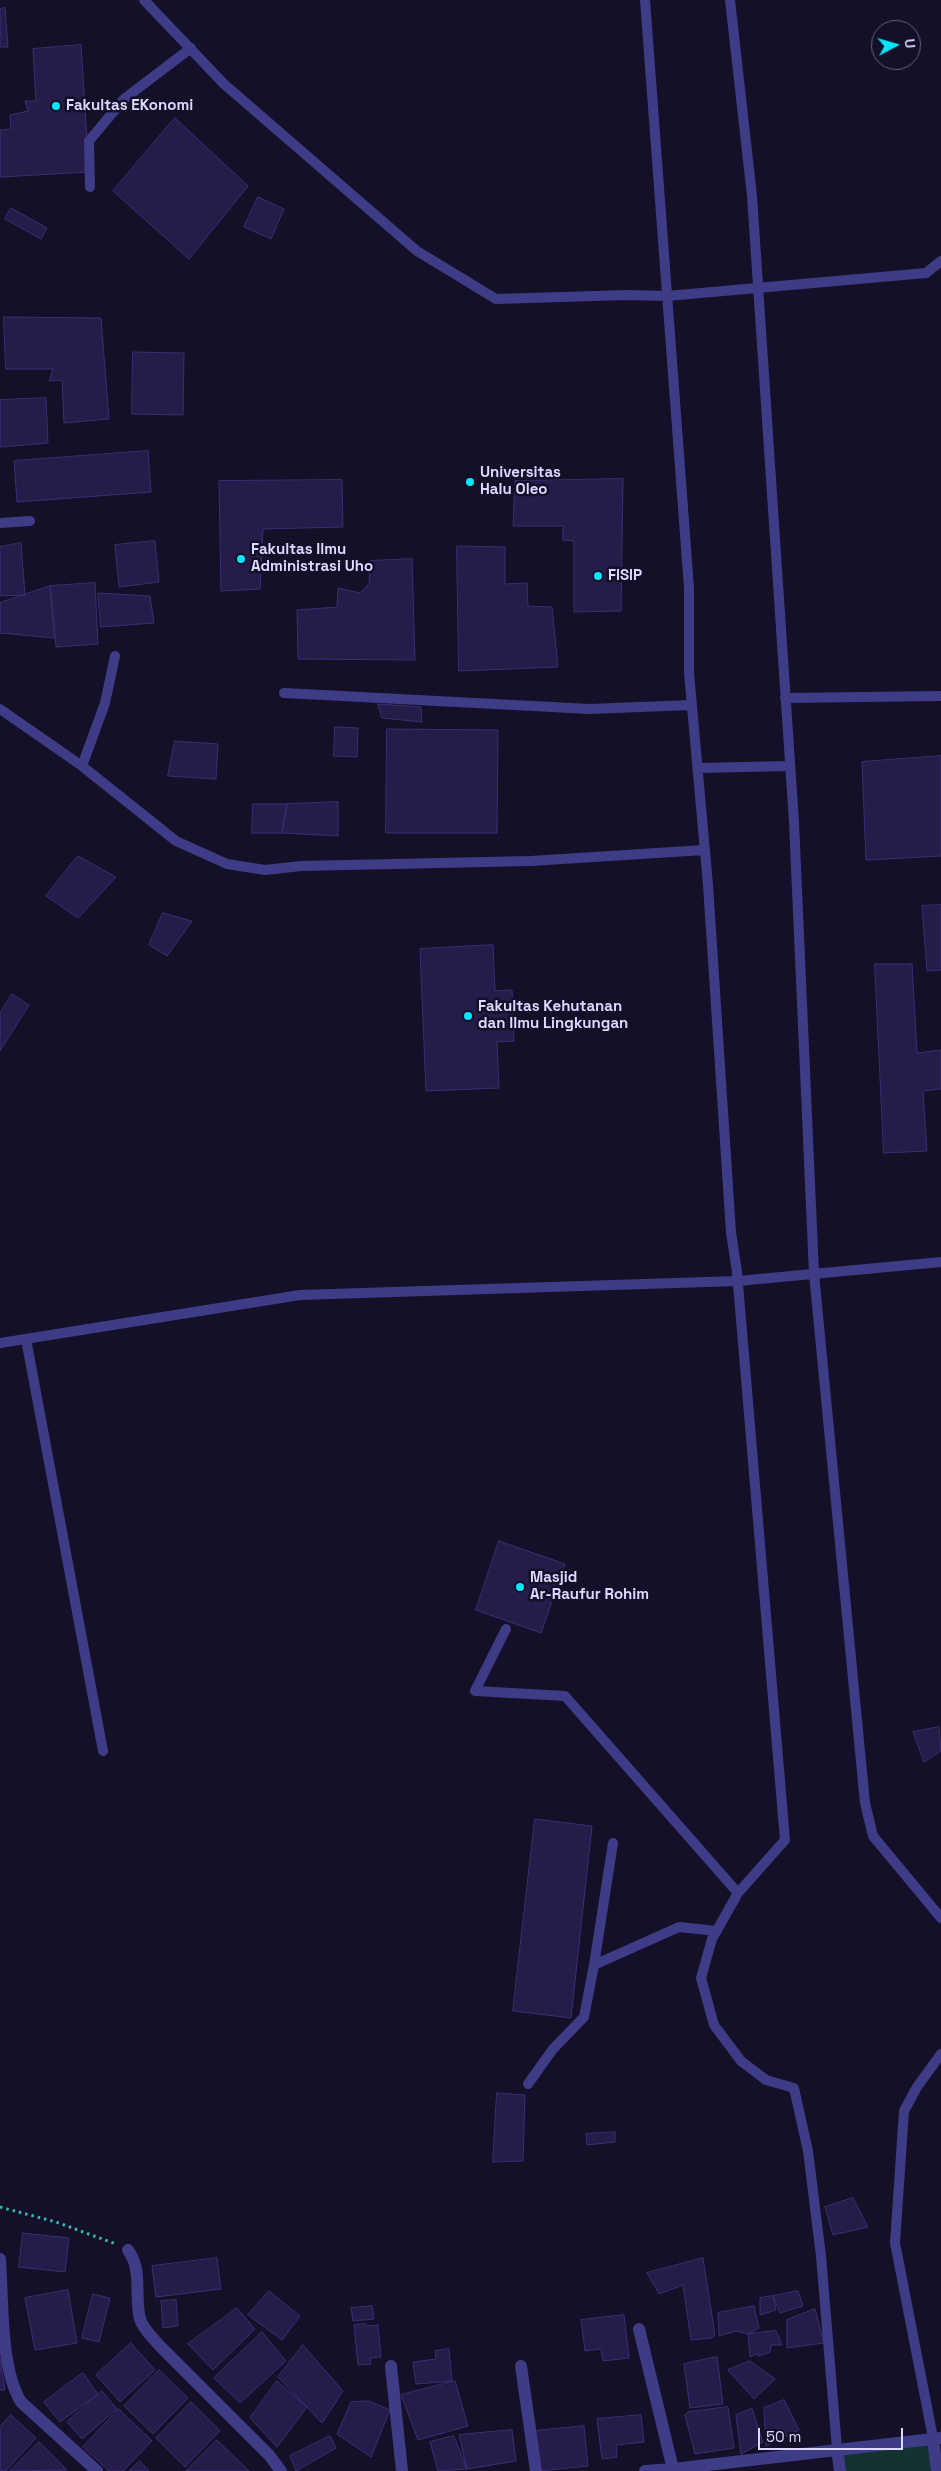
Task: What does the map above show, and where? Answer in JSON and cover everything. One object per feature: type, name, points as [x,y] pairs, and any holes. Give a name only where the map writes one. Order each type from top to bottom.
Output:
[{"type":"street","points":[[128,2250],[134,2258],[139,2312],[144,2326],[159,2345],[269,2455],[280,2471]]},
{"type":"street","points":[[0,2259],[8,2361],[14,2390],[21,2402],[97,2471]]},
{"type":"street","points":[[639,2329],[673,2470]]},
{"type":"street","points":[[391,2366],[402,2471]]},
{"type":"street","points":[[521,2366],[536,2471]]},
{"type":"street","points":[[645,2471],[673,2470],[937,2438],[937,2471]]},
{"type":"street","points":[[837,2449],[840,2471]]},
{"type":"lane","points":[[144,0],[224,84],[417,251],[496,299],[628,295],[667,296],[758,289],[926,273],[941,261]]},
{"type":"lane","points":[[645,0],[689,588],[692,705],[731,1232],[738,1281],[785,1840],[738,1893],[712,1939],[701,1978],[714,2025],[741,2061],[766,2080],[794,2088],[808,2151],[820,2256],[837,2449]]},
{"type":"lane","points":[[730,0],[752,196],[790,766],[814,1274],[865,1803],[873,1836],[941,1918]]},
{"type":"lane","points":[[90,186],[89,142],[124,100],[190,48]]},
{"type":"lane","points":[[0,523],[30,521]]},
{"type":"lane","points":[[82,766],[105,703],[116,656]]},
{"type":"lane","points":[[284,693],[590,709],[692,705]]},
{"type":"lane","points":[[785,698],[941,696]]},
{"type":"lane","points":[[0,708],[82,766],[176,841],[227,864],[265,870],[301,866],[531,862],[704,850]]},
{"type":"lane","points":[[697,768],[790,766]]},
{"type":"lane","points":[[0,1343],[300,1294],[738,1281],[941,1262]]},
{"type":"lane","points":[[26,1339],[103,1751]]},
{"type":"lane","points":[[506,1629],[475,1691],[566,1696],[738,1893]]},
{"type":"lane","points":[[528,2084],[553,2049],[584,2017],[613,1843]]},
{"type":"lane","points":[[594,1965],[679,1927],[717,1930]]},
{"type":"lane","points":[[937,2438],[895,2243],[904,2111],[917,2087],[941,2054]]},
{"type":"path","points":[[0,2207],[56,2222],[128,2250]]},
{"type":"green space","points":[[932,2441],[935,2471],[840,2471],[837,2449]]},
{"type":"building","points":[[5,8],[8,47],[0,47],[0,9]]},
{"type":"building","name":"Fakultas EKonomi","points":[[81,45],[89,172],[0,177],[0,130],[11,129],[10,115],[28,111],[25,101],[36,101],[33,49]]},
{"type":"building","points":[[175,118],[248,186],[189,259],[113,191]]},
{"type":"building","points":[[258,197],[284,209],[271,239],[244,227]]},
{"type":"building","points":[[11,208],[47,228],[41,239],[5,219]]},
{"type":"building","points":[[4,317],[101,318],[109,419],[64,423],[62,380],[49,381],[53,369],[6,369]]},
{"type":"building","points":[[133,352],[184,353],[183,415],[132,414]]},
{"type":"building","points":[[46,398],[48,443],[0,447],[0,400]]},
{"type":"building","points":[[148,451],[151,492],[17,502],[14,461]]},
{"type":"building","name":"FISIP","points":[[623,479],[621,611],[574,612],[574,541],[563,540],[563,526],[513,526],[515,481]]},
{"type":"building","name":"Fakultas Ilmu Administrasi Uho","points":[[342,480],[343,527],[263,529],[260,589],[221,591],[219,481]]},
{"type":"building","points":[[155,541],[159,582],[119,587],[115,545]]},
{"type":"building","points":[[21,543],[25,595],[0,596],[0,547]]},
{"type":"building","points":[[457,546],[505,547],[505,584],[527,583],[528,606],[552,607],[558,667],[459,671]]},
{"type":"building","points":[[412,559],[415,660],[298,659],[297,610],[337,607],[338,588],[360,593],[369,584],[370,561]]},
{"type":"building","points":[[95,583],[98,644],[56,647],[50,586]]},
{"type":"building","points":[[50,586],[55,638],[0,633],[0,603]]},
{"type":"building","points":[[98,593],[150,596],[154,623],[101,627]]},
{"type":"building","points":[[378,704],[421,707],[422,722],[382,718]]},
{"type":"building","points":[[335,727],[358,728],[357,757],[334,756]]},
{"type":"building","points":[[387,729],[498,730],[497,833],[386,833]]},
{"type":"building","points":[[175,741],[218,744],[216,779],[168,776]]},
{"type":"building","points":[[941,756],[941,856],[866,860],[862,762]]},
{"type":"building","points":[[338,802],[338,836],[282,833],[287,804]]},
{"type":"building","points":[[253,804],[287,804],[282,833],[252,833]]},
{"type":"building","points":[[78,856],[116,877],[78,918],[46,896]]},
{"type":"building","points":[[941,905],[941,970],[927,971],[922,906]]},
{"type":"building","points":[[163,913],[192,921],[167,956],[149,945]]},
{"type":"building","name":"Fakultas Kehutanan dan Ilmu Lingkungan","points":[[493,945],[495,991],[512,990],[514,1041],[497,1042],[499,1088],[426,1091],[420,949]]},
{"type":"building","points":[[875,964],[912,964],[917,1053],[941,1050],[941,1089],[923,1091],[927,1151],[884,1153]]},
{"type":"building","points":[[12,994],[29,1005],[0,1051],[0,1013]]},
{"type":"building","name":"Masjid Ar-Raufur Rohim","points":[[499,1541],[565,1564],[541,1633],[476,1610]]},
{"type":"building","points":[[939,1727],[941,1751],[924,1762],[913,1732]]},
{"type":"building","points":[[535,1819],[592,1826],[571,2018],[513,2011]]},
{"type":"building","points":[[497,2093],[525,2095],[523,2161],[493,2162]]},
{"type":"building","points":[[615,2132],[615,2142],[587,2145],[586,2134]]},
{"type":"building","points":[[853,2198],[868,2227],[833,2235],[825,2207]]},
{"type":"building","points":[[23,2233],[69,2238],[65,2272],[19,2267]]},
{"type":"building","points":[[217,2258],[221,2289],[156,2297],[152,2266]]},
{"type":"building","points":[[703,2258],[715,2335],[712,2338],[691,2340],[683,2285],[659,2294],[647,2273]]},
{"type":"building","points":[[68,2290],[77,2343],[35,2350],[25,2298]]},
{"type":"building","points":[[269,2291],[300,2316],[282,2340],[248,2315]]},
{"type":"building","points":[[798,2291],[803,2306],[780,2313],[773,2296]]},
{"type":"building","points":[[93,2294],[110,2298],[99,2342],[82,2338]]},
{"type":"building","points":[[773,2296],[776,2310],[760,2315],[760,2298]]},
{"type":"building","points":[[176,2300],[178,2326],[163,2328],[161,2301]]},
{"type":"building","points":[[372,2306],[374,2319],[353,2321],[351,2308]]},
{"type":"building","points":[[754,2306],[759,2328],[748,2334],[736,2331],[719,2336],[718,2313]]},
{"type":"building","points":[[237,2308],[255,2329],[213,2370],[188,2344]]},
{"type":"building","points":[[815,2309],[824,2343],[787,2348],[787,2320]]},
{"type":"building","points":[[624,2315],[629,2358],[603,2361],[601,2349],[585,2351],[581,2320]]},
{"type":"building","points":[[366,2324],[367,2326],[378,2325],[381,2357],[370,2358],[371,2364],[358,2365],[354,2325]]},
{"type":"building","points":[[776,2331],[782,2345],[771,2345],[770,2352],[758,2356],[758,2353],[750,2357],[748,2334]]},
{"type":"building","points":[[262,2332],[286,2361],[240,2403],[214,2378]]},
{"type":"building","points":[[131,2343],[155,2370],[120,2402],[96,2375]]},
{"type":"building","points":[[303,2345],[343,2391],[322,2423],[278,2377]]},
{"type":"building","points":[[449,2349],[452,2381],[416,2384],[413,2362],[436,2359],[435,2351]]},
{"type":"building","points":[[717,2357],[723,2404],[690,2408],[684,2364]]},
{"type":"building","points":[[0,2358],[5,2390],[0,2390]]},
{"type":"building","points":[[750,2361],[775,2379],[754,2399],[728,2370]]},
{"type":"building","points":[[159,2370],[188,2398],[153,2434],[124,2406]]},
{"type":"building","points":[[83,2373],[98,2394],[60,2422],[44,2402]]},
{"type":"building","points":[[277,2381],[307,2407],[277,2447],[250,2418]]},
{"type":"building","points":[[455,2381],[468,2426],[418,2440],[401,2395]]},
{"type":"building","points":[[102,2391],[117,2409],[82,2439],[67,2422]]},
{"type":"building","points":[[784,2400],[799,2430],[766,2446],[764,2408]]},
{"type":"building","points":[[369,2401],[390,2410],[371,2457],[337,2434],[351,2402]]},
{"type":"building","points":[[191,2402],[220,2431],[185,2467],[156,2438]]},
{"type":"building","points":[[728,2407],[734,2448],[695,2454],[685,2415],[688,2412]]},
{"type":"building","points":[[119,2409],[152,2441],[123,2471],[109,2471],[83,2447]]},
{"type":"building","points":[[752,2409],[763,2442],[741,2454],[736,2415]]},
{"type":"building","points":[[11,2415],[36,2438],[6,2471],[0,2471],[0,2427]]},
{"type":"building","points":[[641,2415],[644,2442],[616,2445],[617,2457],[602,2459],[597,2419]]},
{"type":"building","points":[[584,2426],[588,2466],[540,2471],[535,2431]]},
{"type":"building","points":[[512,2430],[516,2461],[467,2469],[459,2435]]},
{"type":"building","points":[[330,2436],[336,2448],[296,2471],[290,2456]]},
{"type":"building","points":[[454,2436],[467,2469],[438,2471],[430,2442]]},
{"type":"building","points":[[217,2440],[249,2471],[186,2471]]},
{"type":"building","points":[[39,2442],[67,2470],[10,2471]]},
{"type":"building","points":[[140,2461],[149,2471],[129,2471]]},
{"type":"place","name":"Fakultas EKonomi","points":[[56,106]]},
{"type":"place","name":"Universitas Halu Oleo","points":[[470,482]]},
{"type":"place","name":"Fakultas Ilmu Administrasi Uho","points":[[241,559]]},
{"type":"place","name":"FISIP","points":[[598,576]]},
{"type":"place","name":"Fakultas Kehutanan dan Ilmu Lingkungan","points":[[468,1016]]},
{"type":"place","name":"Masjid Ar-Raufur Rohim","points":[[520,1587]]}]
